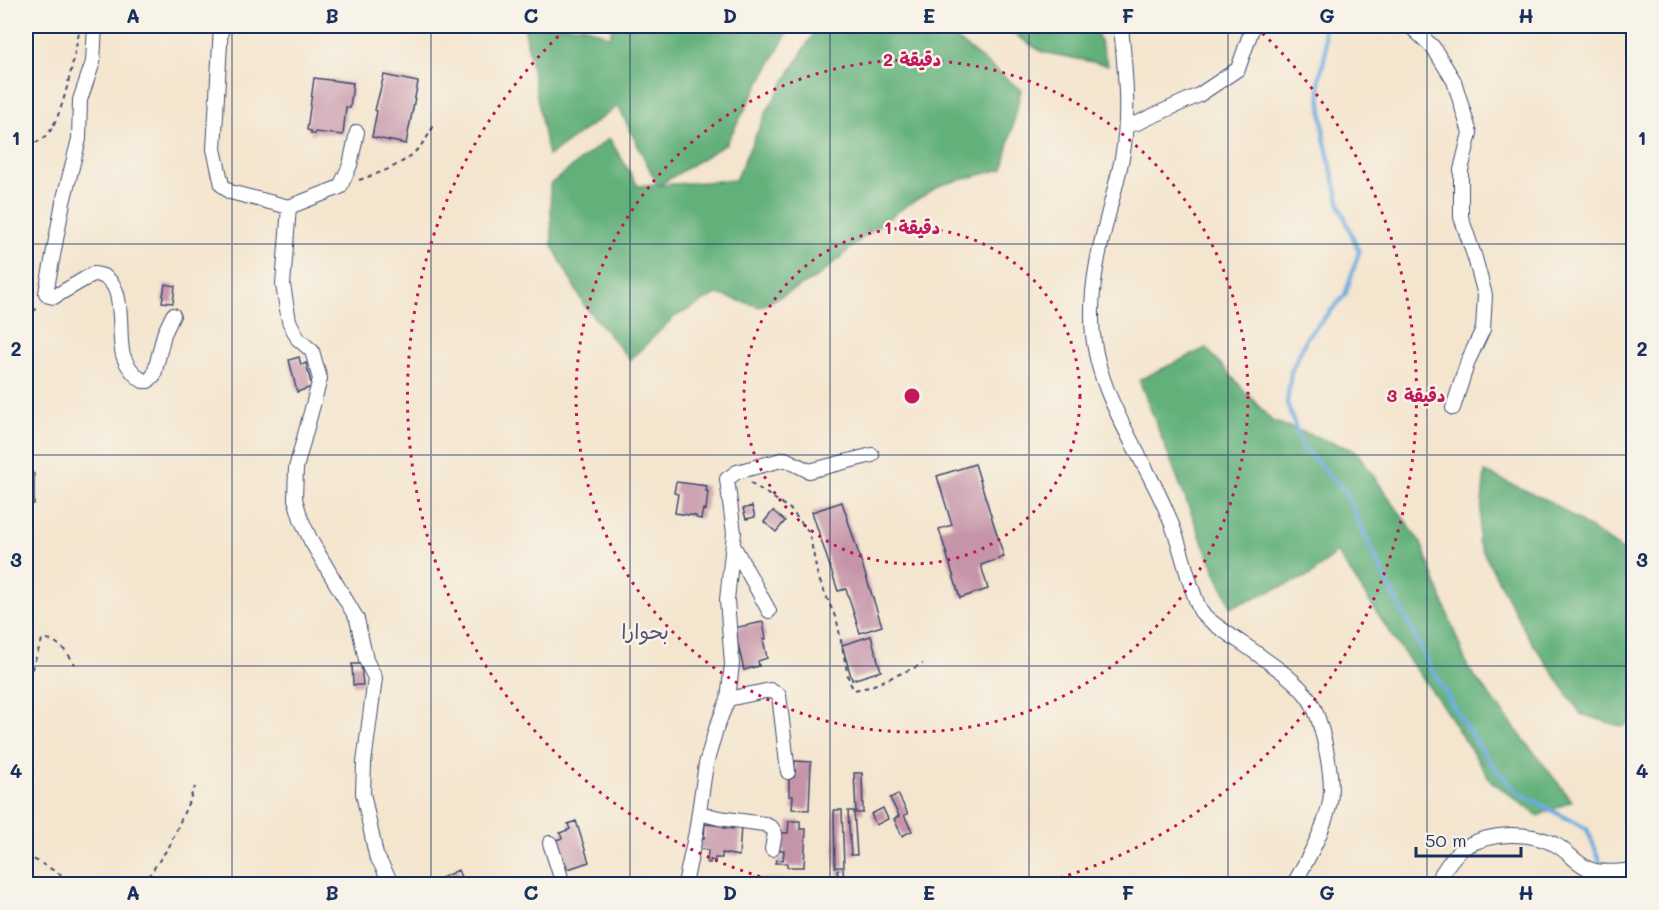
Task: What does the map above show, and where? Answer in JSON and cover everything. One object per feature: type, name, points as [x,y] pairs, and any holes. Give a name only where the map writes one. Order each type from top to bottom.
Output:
[{"type":"street","points":[[95,26],[93,62],[80,100],[79,139],[63,202],[46,293],[54,297],[93,274],[100,274],[107,278],[117,295],[120,307],[122,354],[128,365],[143,381],[148,381],[154,375],[164,334],[173,315]]},
{"type":"street","points":[[221,26],[214,149],[222,185],[230,192],[289,207],[340,187],[350,165],[357,132]]},
{"type":"street","points":[[1121,26],[1126,125],[1122,158],[1098,263],[1093,295],[1092,334],[1099,367],[1109,396],[1175,533],[1184,568],[1201,613],[1284,673],[1309,698],[1315,710],[1326,749],[1330,800],[1317,842],[1294,885]]},
{"type":"street","points":[[1126,125],[1137,123],[1199,95],[1238,69],[1253,26]]},
{"type":"street","points":[[1410,26],[1433,48],[1454,81],[1470,133],[1461,170],[1461,218],[1485,295],[1483,329],[1468,361],[1453,408]]},
{"type":"street","points":[[289,207],[283,285],[289,321],[298,339],[312,351],[320,379],[296,468],[295,499],[311,542],[357,619],[363,636],[366,660],[375,678],[364,763],[363,793],[376,855],[392,885]]},
{"type":"street","points":[[685,885],[706,764],[728,699],[732,664],[727,600],[734,533],[727,479],[737,472],[785,459],[808,471],[872,455]]},
{"type":"street","points":[[733,545],[768,612]]},
{"type":"street","points":[[728,699],[770,690],[779,695],[788,772]]},
{"type":"street","points":[[699,813],[764,824],[772,828],[775,833],[772,849]]},
{"type":"street","points":[[1435,885],[1463,848],[1488,838],[1515,834],[1557,845],[1579,864],[1594,870],[1634,870]]},
{"type":"street","points":[[550,843],[563,885]]},
{"type":"path","points":[[26,143],[34,144],[48,135],[62,102],[81,26]]},
{"type":"path","points":[[340,187],[404,162],[425,144],[434,125]]},
{"type":"path","points":[[26,317],[50,296]]},
{"type":"path","points":[[737,472],[790,509],[808,532],[818,578],[837,621],[846,670],[854,690],[869,687],[923,664]]},
{"type":"path","points":[[26,714],[26,697],[31,671],[42,640],[49,639],[63,647],[75,664]]},
{"type":"path","points":[[143,885],[170,845],[195,787]]},
{"type":"path","points":[[26,855],[78,885]]},
{"type":"green space","points":[[524,26],[584,26],[610,37],[612,26],[791,26],[726,144],[659,185],[735,180],[767,111],[818,26],[940,26],[1021,90],[1003,169],[941,185],[906,206],[867,234],[816,278],[760,307],[717,294],[674,317],[630,360],[584,305],[552,245],[550,184],[609,138],[638,186],[657,184],[618,106],[548,156]]},
{"type":"green space","points":[[1002,26],[1095,26],[1108,65],[1042,52]]},
{"type":"green space","points":[[1206,348],[1272,421],[1356,451],[1421,543],[1468,668],[1572,801],[1538,816],[1491,781],[1337,552],[1311,575],[1231,607],[1200,536],[1139,380]]},
{"type":"green space","points":[[1485,472],[1549,501],[1633,557],[1633,719],[1623,727],[1581,714],[1526,633],[1478,542]]},
{"type":"building","points":[[384,75],[418,82],[406,144],[372,137],[377,111],[375,110]]},
{"type":"building","points":[[314,78],[353,83],[350,108],[346,107],[343,135],[315,132],[311,134],[311,131],[307,130]]},
{"type":"building","points":[[165,284],[175,286],[173,303],[162,302]]},
{"type":"building","points":[[299,357],[301,365],[306,363],[312,387],[297,392],[289,360]]},
{"type":"building","points":[[975,464],[1004,557],[981,565],[988,589],[960,598],[939,529],[952,525],[937,476]]},
{"type":"building","points":[[26,467],[34,474],[34,504],[26,504]]},
{"type":"building","points":[[676,482],[707,486],[706,510],[703,509],[701,519],[675,513],[678,494],[674,493]]},
{"type":"building","points":[[842,502],[882,626],[860,633],[846,589],[838,591],[812,512]]},
{"type":"building","points":[[752,506],[755,517],[746,519],[743,509]]},
{"type":"building","points":[[773,511],[785,521],[776,532],[764,522]]},
{"type":"building","points":[[763,622],[766,639],[763,639],[767,658],[758,661],[759,666],[744,670],[734,628]]},
{"type":"building","points":[[871,636],[881,671],[852,680],[842,645]]},
{"type":"building","points":[[352,664],[361,664],[363,685],[353,685]]},
{"type":"building","points":[[795,761],[811,762],[809,810],[792,809],[793,796],[789,796],[789,777],[794,777]]},
{"type":"building","points":[[854,773],[862,773],[863,813],[856,813]]},
{"type":"building","points":[[898,794],[908,814],[904,815],[912,831],[902,836],[894,819],[899,816],[890,798]]},
{"type":"building","points":[[883,808],[888,819],[876,825],[871,814]]},
{"type":"building","points":[[834,810],[842,810],[844,867],[835,867]]},
{"type":"building","points":[[848,811],[854,811],[857,855],[851,855]]},
{"type":"building","points":[[576,821],[589,862],[568,869],[565,862],[560,864],[553,841],[562,838],[560,833],[570,829],[568,824]]},
{"type":"building","points":[[789,821],[800,821],[800,829],[806,829],[804,867],[787,867],[787,863],[775,863],[776,860],[783,860],[784,850],[776,850],[777,833],[788,833]]},
{"type":"building","points":[[705,824],[733,829],[733,825],[741,826],[739,856],[722,853],[722,858],[715,858],[715,861],[710,860],[710,863],[707,863],[708,850],[698,849],[699,838],[704,838]]},
{"type":"building","points":[[843,869],[844,881],[839,882],[837,870]]},
{"type":"building","points":[[458,870],[464,884],[429,884]]},
{"type":"building","points":[[751,879],[787,880],[787,884],[751,884]]},
{"type":"waterway","points":[[1323,26],[1326,51],[1319,80],[1324,138],[1341,209],[1359,252],[1345,295],[1307,337],[1291,372],[1287,403],[1302,446],[1345,492],[1382,572],[1430,666],[1461,719],[1493,766],[1517,792],[1587,829],[1609,884]]},
{"type":"district","name":"بحوارا","points":[[645,632]]}]
